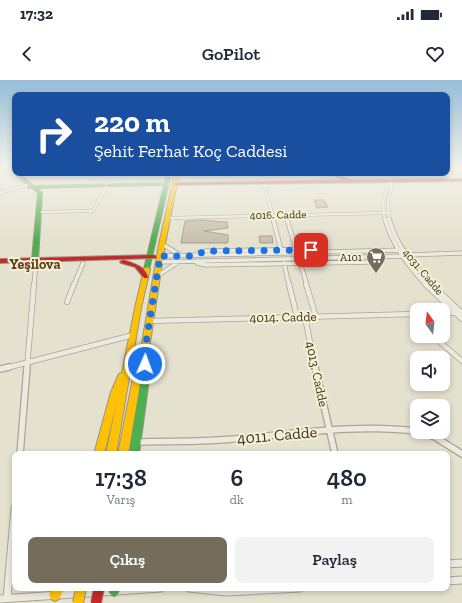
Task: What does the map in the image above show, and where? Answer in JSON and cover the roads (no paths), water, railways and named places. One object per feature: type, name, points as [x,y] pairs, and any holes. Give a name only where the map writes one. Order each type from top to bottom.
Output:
[{"type":"street","points":[[20,451],[39,212],[39,192]]},
{"type":"street","points":[[39,212],[94,211],[103,192]]},
{"type":"street","points":[[111,451],[133,335],[150,260],[169,192]]},
{"type":"street","points":[[124,451],[137,378],[145,349],[168,216],[170,192]]},
{"type":"street","points":[[266,192],[281,250]]},
{"type":"street","name":"4031. Cadde","points":[[384,192],[382,212],[388,232],[398,251],[420,279],[462,319]]},
{"type":"street","name":"4031. Cadde","points":[[389,192],[386,200],[387,212],[392,230],[407,255],[431,284],[462,313]]},
{"type":"street","name":"4016. Cadde","points":[[272,214],[286,215],[382,212]]},
{"type":"street","name":"4016. Cadde","points":[[168,216],[387,212]]},
{"type":"street","points":[[286,215],[296,250]]},
{"type":"street","points":[[162,244],[168,250],[181,256]]},
{"type":"street","points":[[130,258],[143,253],[154,245]]},
{"type":"street","points":[[193,256],[206,251],[373,248],[379,251]]},
{"type":"street","points":[[0,261],[83,263],[122,262],[181,256],[404,250]]},
{"type":"street","points":[[160,259],[194,261],[386,257],[462,253]]},
{"type":"street","points":[[194,261],[206,265],[374,262],[386,257]]},
{"type":"street","points":[[0,265],[130,258],[150,260]]},
{"type":"street","points":[[157,276],[174,264],[183,261]]},
{"type":"street","points":[[122,262],[137,266],[146,277]]},
{"type":"street","points":[[68,302],[83,263]]},
{"type":"street","points":[[284,263],[297,317]]},
{"type":"street","points":[[300,263],[316,316]]},
{"type":"street","points":[[450,313],[462,313]]},
{"type":"street","name":"4014. Cadde","points":[[149,321],[410,314]]},
{"type":"street","name":"4013. Cadde","points":[[305,317],[334,451]]},
{"type":"street","points":[[0,369],[133,335]]},
{"type":"street","points":[[441,343],[462,361]]},
{"type":"street","points":[[134,451],[145,379],[145,349]]},
{"type":"street","points":[[100,451],[116,392],[128,361]]},
{"type":"street","name":"4011. Cadde","points":[[136,442],[218,440],[329,430],[401,429],[410,431]]},
{"type":"street","name":"4011. Cadde","points":[[438,439],[462,454]]},
{"type":"street","points":[[12,533],[4,598],[76,591]]},
{"type":"street","points":[[450,564],[462,563]]},
{"type":"street","points":[[450,580],[462,580]]},
{"type":"street","points":[[78,603],[80,591]]},
{"type":"street","points":[[96,603],[98,591]]},
{"type":"street","points":[[217,591],[244,591]]},
{"type":"place","name":"A101","points":[[376,274]]},
{"type":"district","name":"Yeşilova","points":[[35,264]]}]
